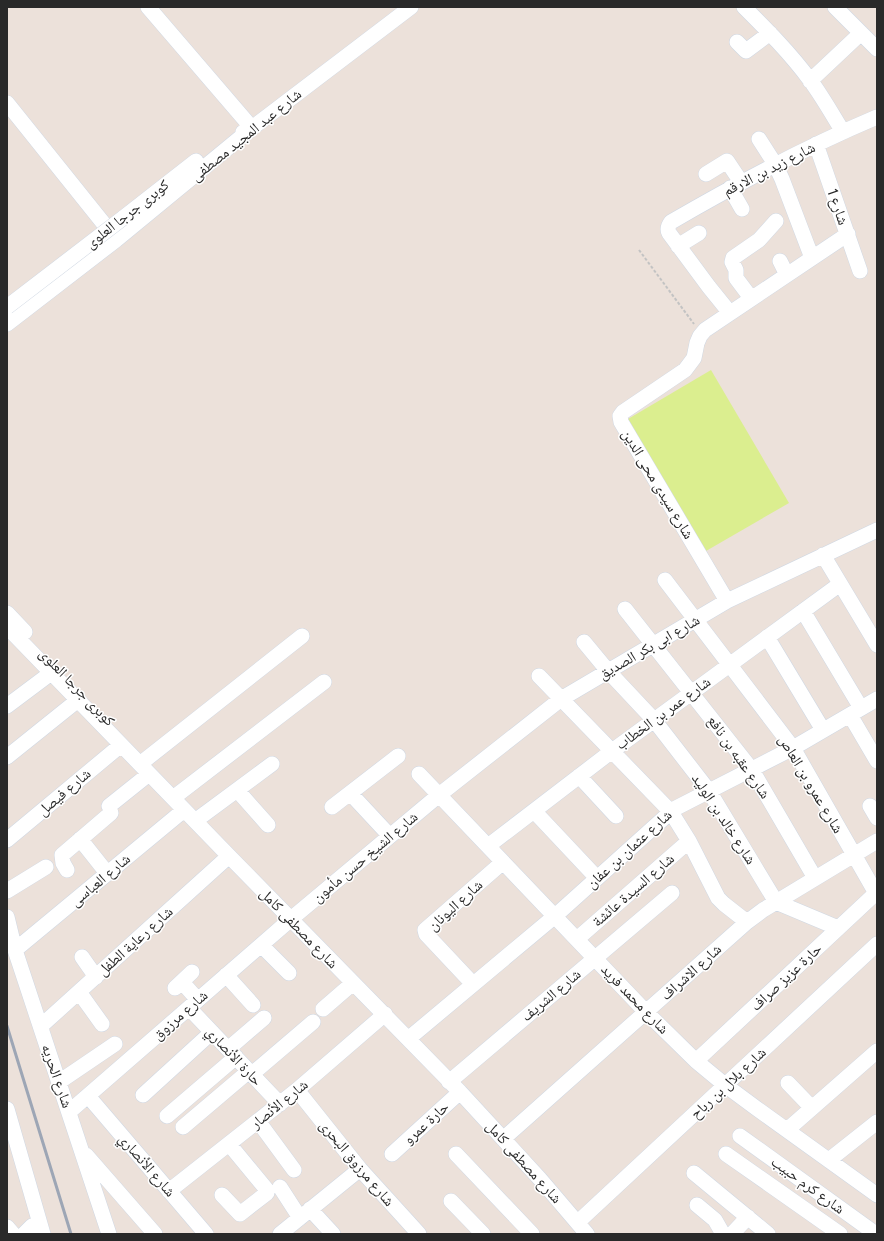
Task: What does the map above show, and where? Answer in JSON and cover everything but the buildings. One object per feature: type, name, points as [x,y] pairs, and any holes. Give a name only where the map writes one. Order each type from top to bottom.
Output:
[{"type":"street","points":[[148,7],[252,128]]},
{"type":"street","name":"شارع عبد المجيد مصطفى","points":[[7,324],[116,240],[252,128],[411,7]]},
{"type":"street","points":[[744,7],[770,33],[810,81],[843,132]]},
{"type":"street","points":[[835,7],[877,49]]},
{"type":"street","points":[[737,42],[746,51],[770,33]]},
{"type":"street","points":[[810,81],[862,33]]},
{"type":"street","points":[[7,103],[116,240]]},
{"type":"street","name":"شارع زيد بن الارقم","points":[[678,246],[668,229],[671,222],[775,164],[877,117]]},
{"type":"street","name":"كوبرى جرجا العلوى","points":[[7,307],[222,142],[252,128]]},
{"type":"street","points":[[759,139],[775,164],[812,258]]},
{"type":"street","name":"شارع 1","points":[[816,144],[860,271]]},
{"type":"street","points":[[706,174],[727,162],[742,209]]},
{"type":"street","points":[[751,298],[735,276],[736,270],[732,262],[733,258],[758,240],[776,221]]},
{"type":"street","points":[[699,233],[678,246],[730,313]]},
{"type":"street","points":[[701,334],[751,298],[848,234]]},
{"type":"street","points":[[780,261],[787,275]]},
{"type":"street","name":"شارع سيدى محى الدين","points":[[701,334],[697,343],[694,358],[685,370],[623,412],[620,419],[727,601]]},
{"type":"street","name":"شارع ابى بكر الصديق","points":[[439,795],[561,699],[608,670],[727,601],[877,531]]},
{"type":"street","points":[[823,555],[877,645]]},
{"type":"street","name":"شارع عمرو بن العاص","points":[[665,580],[793,748],[876,894]]},
{"type":"street","name":"شارع عمر بن الخطاب","points":[[488,846],[612,751],[840,584]]},
{"type":"street","name":"شارع عقبه بن نافع","points":[[625,609],[752,770],[815,878]]},
{"type":"street","points":[[803,611],[855,712],[877,761]]},
{"type":"street","name":"كوبرى جرجا العلوى","points":[[7,613],[135,747],[145,769]]},
{"type":"street","name":"شارع مصطفى كامل","points":[[7,627],[12,642],[52,673],[228,856],[353,984],[385,1014],[460,1092],[583,1228]]},
{"type":"street","points":[[67,870],[63,863],[62,855],[110,810],[145,769],[302,636]]},
{"type":"street","points":[[767,638],[823,730]]},
{"type":"street","name":"شارع خالد بن الوليد","points":[[584,642],[654,720],[709,791],[776,902]]},
{"type":"street","points":[[7,706],[52,673]]},
{"type":"street","points":[[540,676],[671,812],[718,898],[747,922]]},
{"type":"street","points":[[173,798],[324,682]]},
{"type":"street","name":"شارع عثمان بن عفان","points":[[408,1039],[555,916],[671,812],[793,748],[877,699]]},
{"type":"street","points":[[7,757],[78,700]]},
{"type":"street","name":"شارع فيصل","points":[[7,840],[121,745]]},
{"type":"street","points":[[332,807],[398,756]]},
{"type":"street","points":[[195,821],[272,764]]},
{"type":"street","name":"شارع محمد فريد","points":[[420,774],[646,1012],[696,1061],[725,1085],[876,1193]]},
{"type":"street","points":[[579,776],[616,816]]},
{"type":"street","points":[[237,790],[268,825]]},
{"type":"street","points":[[350,793],[390,836]]},
{"type":"street","name":"شارع الشيخ حسن مأمون","points":[[291,919],[439,795]]},
{"type":"street","name":"شارع العباسى","points":[[15,950],[107,874],[154,826],[184,810]]},
{"type":"street","points":[[534,811],[597,878]]},
{"type":"street","points":[[80,839],[107,874]]},
{"type":"street","name":"شارع السيدة عائشة","points":[[577,939],[688,841]]},
{"type":"street","name":"شارع الاشراف","points":[[503,1139],[747,922],[776,902],[877,841]]},
{"type":"street","name":"شارع رعاية الطفل","points":[[41,1026],[228,856]]},
{"type":"street","name":"شارع اليونان","points":[[473,984],[426,934],[425,930],[503,862]]},
{"type":"street","points":[[7,892],[46,867]]},
{"type":"street","name":"شارع الشريف","points":[[449,1082],[672,893]]},
{"type":"street","name":"حارة عزيز صراف","points":[[696,1061],[876,894]]},
{"type":"street","points":[[776,902],[838,928]]},
{"type":"street","name":"شارع الحريه","points":[[7,917],[15,950],[109,1234]]},
{"type":"street","name":"شارع مرزوق","points":[[69,1112],[291,919]]},
{"type":"street","points":[[262,944],[289,973]]},
{"type":"street","name":"شارع بلال بن رباح","points":[[583,1228],[725,1085],[877,944]]},
{"type":"street","points":[[82,957],[96,977]]},
{"type":"street","points":[[226,975],[253,1005]]},
{"type":"street","name":"حارة الأنصاري","points":[[183,981],[193,1004],[212,1032],[280,1104]]},
{"type":"street","points":[[323,1009],[353,984]]},
{"type":"street","points":[[79,992],[102,1024]]},
{"type":"street","name":"شارع الأنصار","points":[[169,1191],[280,1104],[385,1014]]},
{"type":"street","points":[[167,1116],[232,1053],[264,1018]]},
{"type":"street","points":[[183,1127],[313,1022]]},
{"type":"street","points":[[142,1095],[212,1032]]},
{"type":"street","points":[[59,1082],[115,1044]]},
{"type":"street","points":[[787,1130],[877,1052]]},
{"type":"street","points":[[788,1083],[812,1108]]},
{"type":"street","name":"شارع مرزوق البحرى","points":[[297,1090],[360,1169],[419,1234]]},
{"type":"street","name":"حارة عمرو","points":[[392,1154],[460,1092]]},
{"type":"street","name":"شارع الأنصاري","points":[[88,1096],[206,1234]]},
{"type":"street","points":[[7,1109],[33,1232]]},
{"type":"street","points":[[258,1121],[294,1170]]},
{"type":"street","points":[[829,1160],[877,1122]]},
{"type":"street","name":"شارع كرم حبيب","points":[[840,1234],[729,1156],[743,1139],[876,1234]]},
{"type":"street","points":[[7,1144],[33,1232]]},
{"type":"street","points":[[222,1195],[240,1214],[267,1193],[267,1190],[229,1144]]},
{"type":"street","points":[[83,1152],[155,1234]]},
{"type":"street","points":[[456,1154],[532,1234]]},
{"type":"street","points":[[295,1224],[360,1169]]},
{"type":"street","points":[[694,1173],[768,1234]]},
{"type":"street","points":[[280,1187],[295,1224]]},
{"type":"street","points":[[451,1201],[483,1234]]},
{"type":"street","points":[[697,1205],[714,1220],[724,1234]]},
{"type":"street","points":[[732,1234],[748,1217]]},
{"type":"street","points":[[295,1224],[333,1234]]},
{"type":"street","points":[[7,1227],[13,1234]]},
{"type":"path","points":[[639,250],[701,334]]},
{"type":"green space","points":[[711,370],[789,503],[706,551],[628,419]]},
{"type":"railway","points":[[7,1026],[71,1234]]}]
